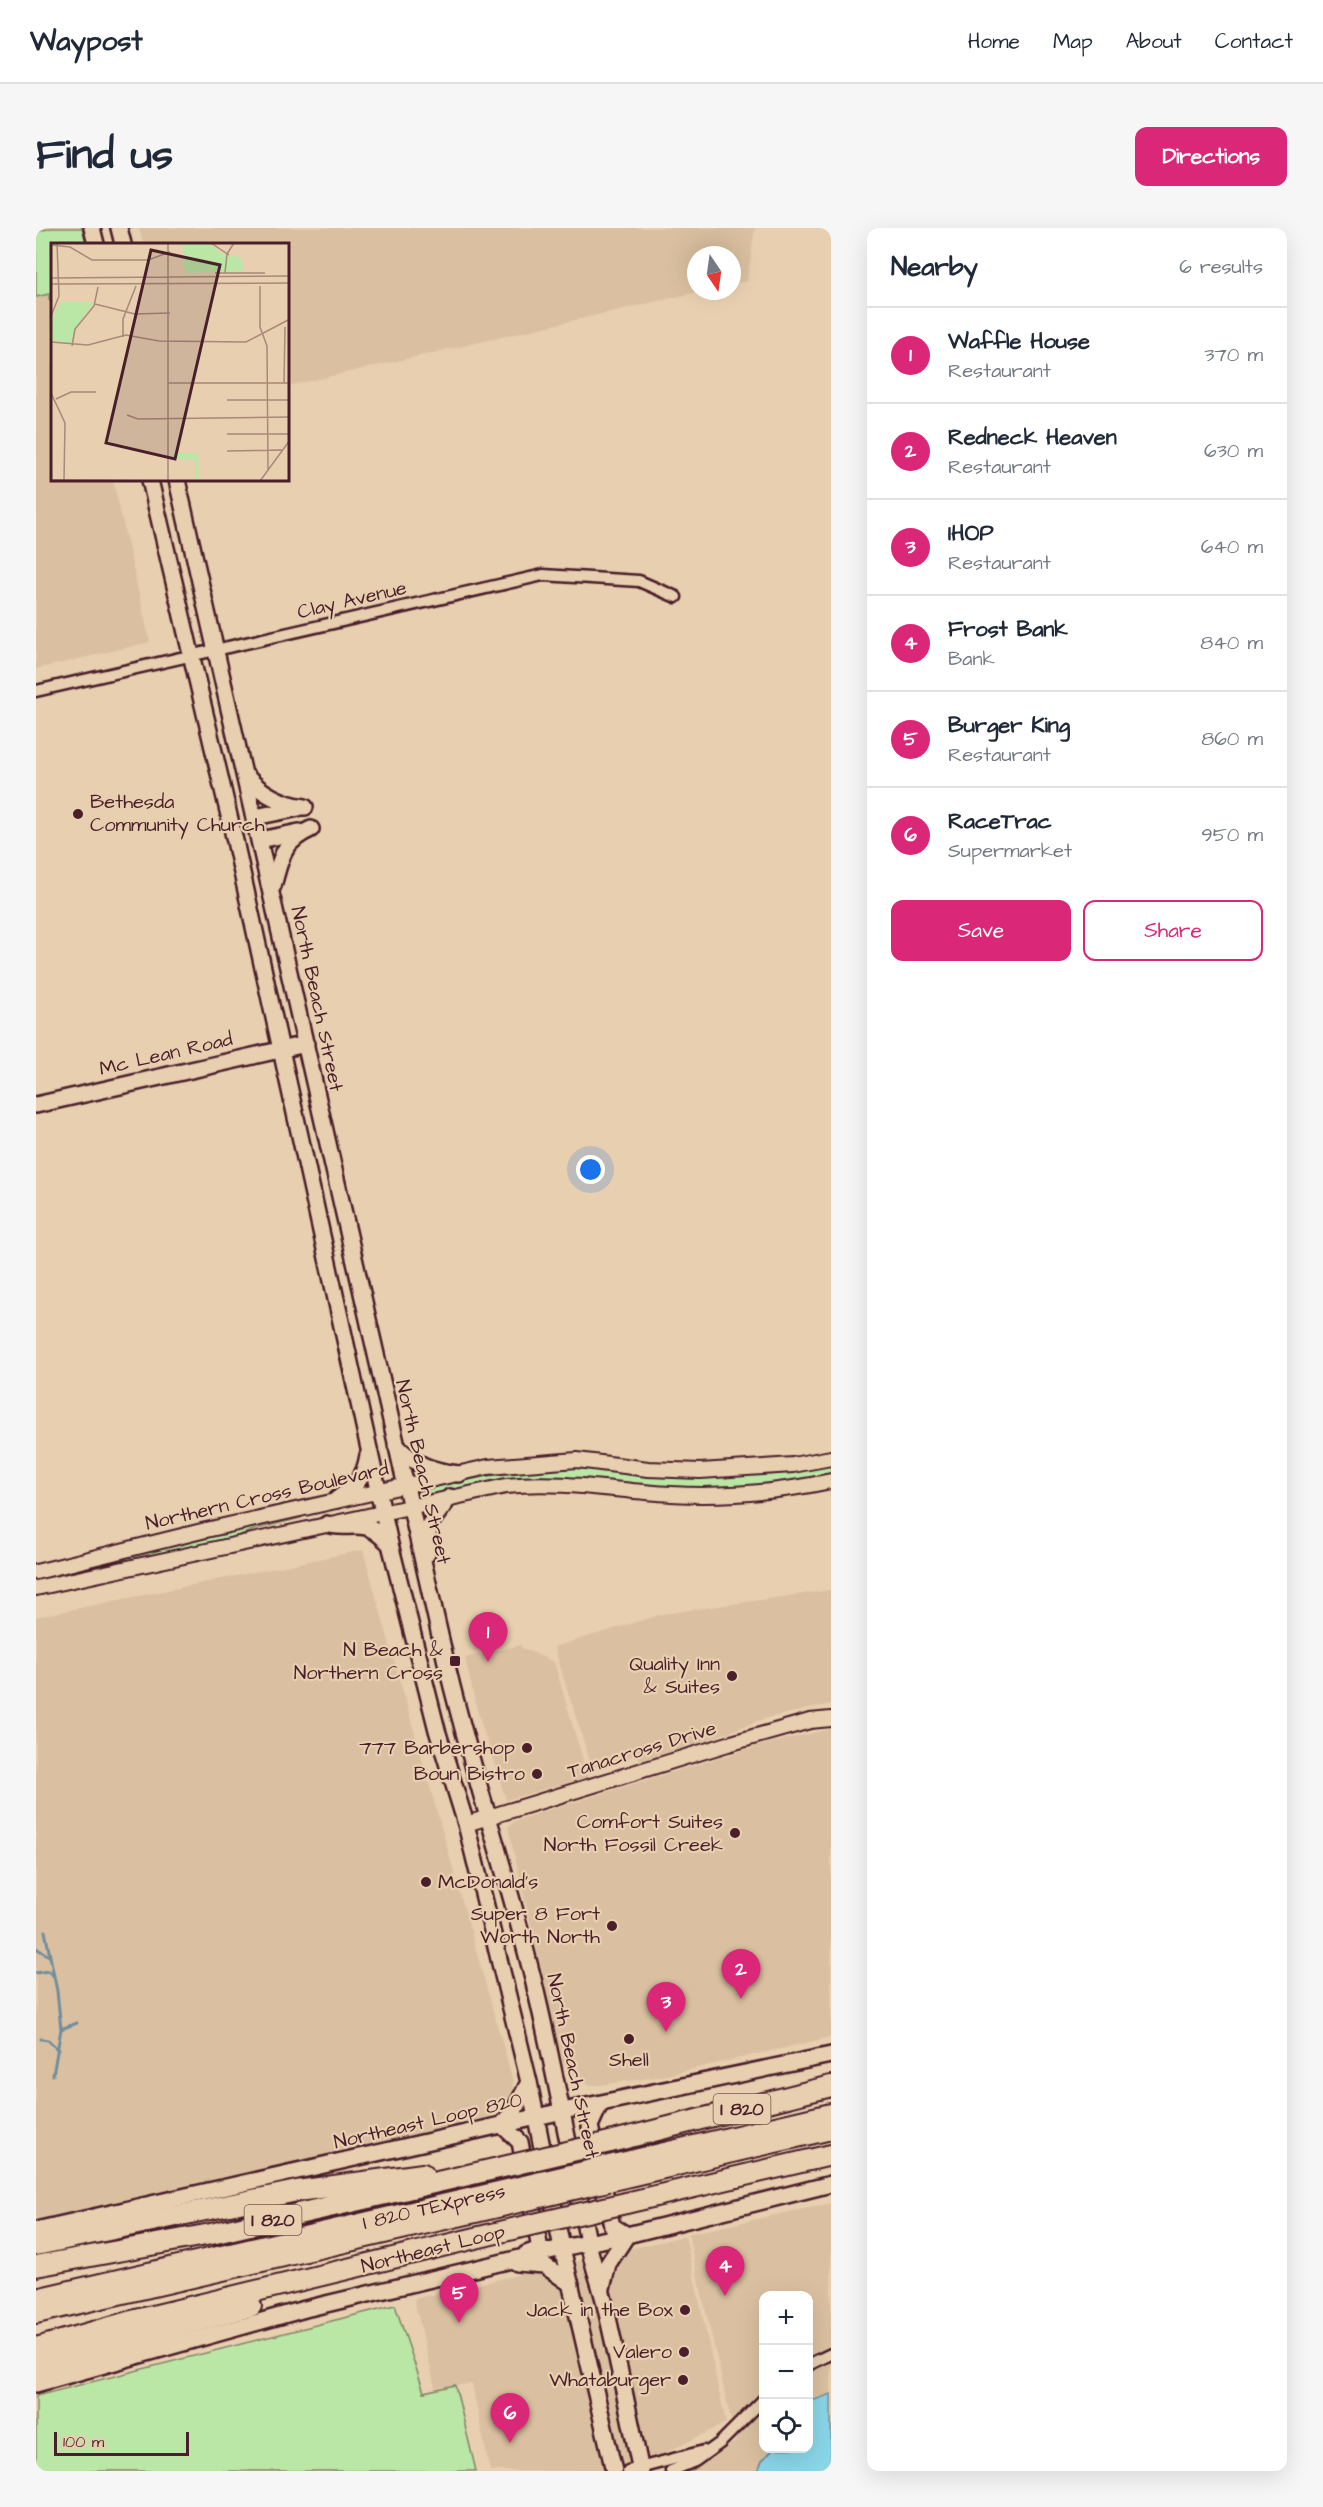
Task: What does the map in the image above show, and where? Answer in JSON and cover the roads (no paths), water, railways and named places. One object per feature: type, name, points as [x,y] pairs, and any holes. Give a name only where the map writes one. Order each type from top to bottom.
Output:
[{"type":"highway","name":"I 820","points":[[36,2266],[211,2234],[610,2142],[831,2086]]},
{"type":"highway","name":"I 820 TEXpress","points":[[36,2313],[258,2262],[829,2118]]},
{"type":"highway","name":"Northeast Loop","points":[[36,2348],[128,2322],[831,2155]]},
{"type":"highway","points":[[36,2245],[343,2183],[422,2174],[497,2158],[513,2164]]},
{"type":"highway","name":"I 820 TEXpress","points":[[41,2296],[522,2194]]},
{"type":"highway","points":[[36,2368],[213,2316],[406,2264],[424,2251]]},
{"type":"highway","points":[[36,2324],[244,2274],[258,2262]]},
{"type":"main road","points":[[92,228],[96,243]]},
{"type":"main road","points":[[119,228],[123,243]]},
{"type":"main road","points":[[150,482],[235,842],[279,1050],[390,1544],[437,1730],[466,1824],[528,2082],[562,2248],[614,2471]]},
{"type":"main road","name":"North Beach Street","points":[[177,482],[272,888],[333,1174],[462,1728],[533,1978],[563,2110],[637,2470]]},
{"type":"main road","points":[[245,776],[268,796],[287,804],[305,807],[255,817]]},
{"type":"main road","points":[[260,840],[311,829],[287,845],[272,888]]},
{"type":"main road","name":"Mc Lean Road","points":[[36,1105],[306,1044]]},
{"type":"main road","points":[[395,1443],[407,1458],[423,1467],[459,1474]]},
{"type":"main road","points":[[336,1500],[351,1489],[365,1472],[369,1446]]},
{"type":"main road","points":[[428,1584],[426,1541],[429,1525],[450,1497]]},
{"type":"main road","points":[[327,1524],[345,1528],[364,1527],[373,1530],[390,1544]]},
{"type":"main road","name":"Northeast Loop 820","points":[[36,2230],[563,2110],[831,2055]]},
{"type":"main road","points":[[505,2261],[537,2250],[539,2244],[520,2142],[502,2125],[515,2109],[528,2082]]},
{"type":"main road","points":[[600,2104],[590,2126],[612,2226],[627,2235]]},
{"type":"main road","points":[[36,2384],[400,2285],[627,2235],[831,2184]]},
{"type":"main road","points":[[601,2291],[608,2264],[627,2235]]},
{"type":"main road","points":[[505,2261],[544,2265],[571,2284]]},
{"type":"street","name":"Clay Avenue","points":[[36,691],[543,575],[639,581],[676,597]]},
{"type":"street","name":"Northern Cross Boulevard","points":[[36,1572],[379,1490],[488,1467],[547,1460],[578,1460],[648,1469],[700,1471],[793,1465],[831,1458]]},
{"type":"street","name":"Northern Cross Boulevard","points":[[36,1588],[506,1486],[534,1483],[568,1484],[671,1494],[708,1494],[751,1492],[831,1481]]},
{"type":"street","name":"Tanacross Drive","points":[[466,1824],[724,1745],[810,1721],[831,1719]]},
{"type":"street","points":[[813,2363],[831,2354]]},
{"type":"street","points":[[671,2471],[695,2461],[725,2438],[759,2404]]},
{"type":"street","points":[[637,2470],[707,2450]]},
{"type":"water","points":[[831,2394],[831,2471],[758,2471],[762,2461],[769,2453],[813,2453],[813,2401]]},
{"type":"waterway","points":[[45,1931],[57,1991],[61,2029],[53,2075]]},
{"type":"waterway","points":[[36,1948],[49,1956]]},
{"type":"waterway","points":[[36,1973],[48,1971],[52,1975]]},
{"type":"waterway","points":[[61,2029],[77,2023]]},
{"type":"waterway","points":[[41,2039],[48,2040],[58,2050]]},
{"type":"place","name":"Bethesda Community Church","points":[[78,814]]},
{"type":"place","name":"N Beach & Northern Cross","points":[[455,1661]]},
{"type":"place","name":"Waffle House","points":[[488,1662]]},
{"type":"place","name":"Quality Inn & Suites","points":[[732,1676]]},
{"type":"place","name":"777 Barbershop","points":[[527,1748]]},
{"type":"place","name":"Boun Bistro","points":[[537,1774]]},
{"type":"place","name":"Comfort Suites North Fossil Creek","points":[[735,1833]]},
{"type":"place","name":"McDonald's","points":[[426,1882]]},
{"type":"place","name":"Super 8 Fort Worth North","points":[[612,1926]]},
{"type":"place","name":"Redneck Heaven","points":[[741,1999]]},
{"type":"place","name":"IHOP","points":[[666,2032]]},
{"type":"place","name":"Shell","points":[[629,2039]]},
{"type":"place","name":"Frost Bank","points":[[725,2296]]},
{"type":"place","name":"Jack in the Box","points":[[685,2310]]},
{"type":"place","name":"Burger King","points":[[459,2323]]},
{"type":"place","name":"Valero","points":[[684,2352]]},
{"type":"place","name":"Whataburger","points":[[683,2380]]},
{"type":"place","name":"RaceTrac","points":[[510,2443]]}]
